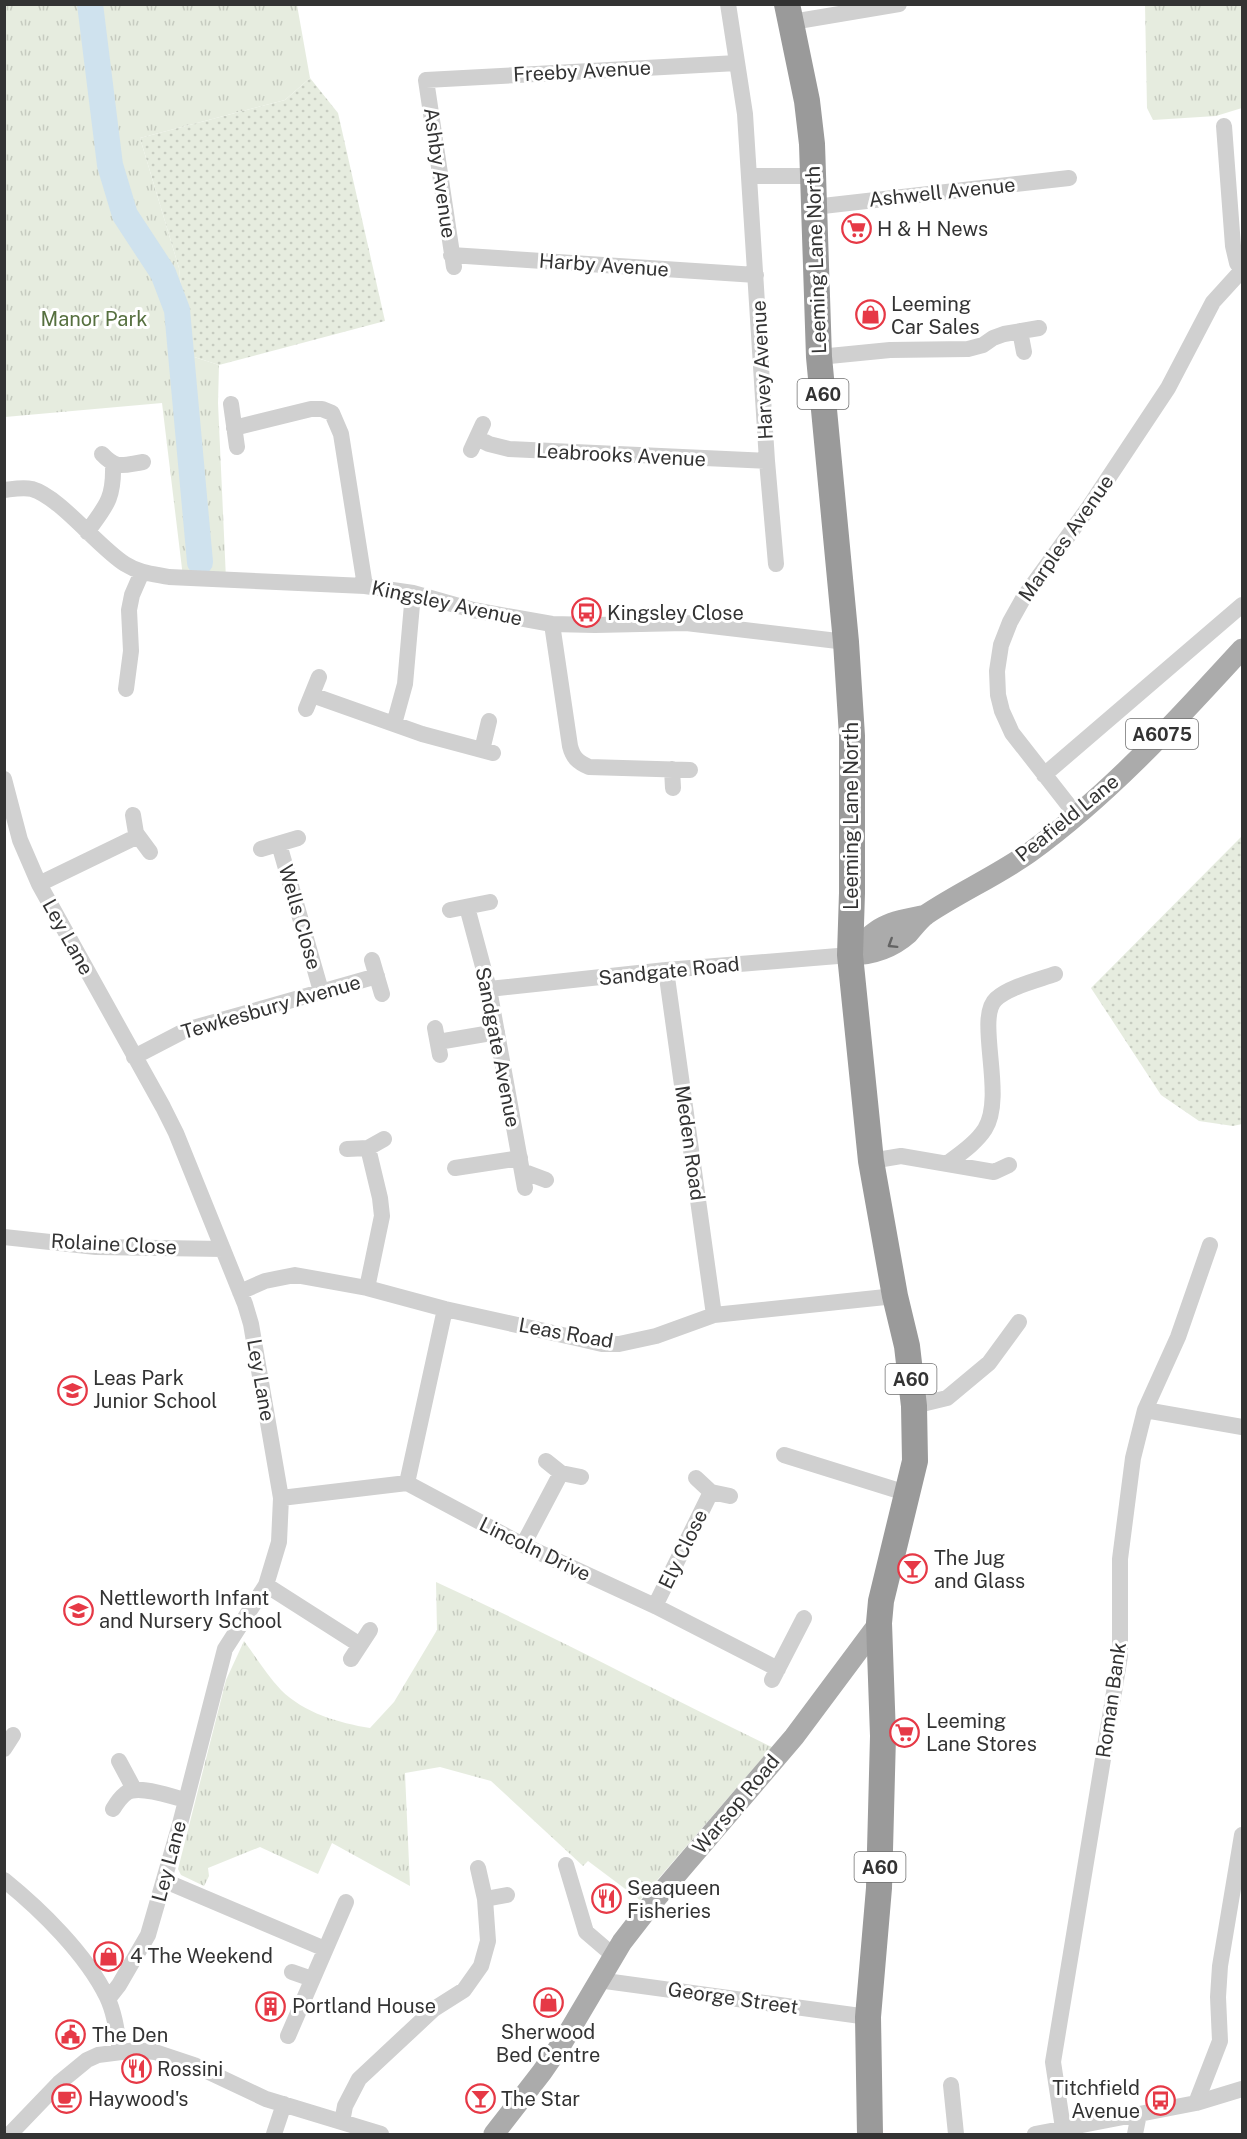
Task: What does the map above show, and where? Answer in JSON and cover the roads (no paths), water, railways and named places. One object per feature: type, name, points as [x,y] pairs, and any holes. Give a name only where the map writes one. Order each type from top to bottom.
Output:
[{"type":"highway","name":"Leeming Lane North","points":[[790,13],[807,100],[813,176],[819,357],[846,642],[852,736],[850,955],[871,1161],[895,1296],[907,1346],[914,1406],[915,1461],[881,1601],[879,1623]]},
{"type":"highway","name":"A60","points":[[870,2134],[868,2017],[879,1888],[883,1736],[879,1623]]},
{"type":"main road","name":"Peafield Lane","points":[[850,955],[866,955],[888,947],[906,935],[926,915],[1018,860],[1077,816],[1140,757],[1242,649]]},
{"type":"main road","name":"Warsop Road","points":[[494,2134],[559,2048],[598,1980],[653,1902],[794,1737],[879,1623]]},
{"type":"street","name":"Harvey Avenue","points":[[728,4],[745,114],[767,461],[776,564]]},
{"type":"street","points":[[790,13],[899,4]]},
{"type":"street","name":"Freeby Avenue","points":[[426,80],[737,63]]},
{"type":"street","name":"Ashby Avenue","points":[[426,80],[453,261]]},
{"type":"street","points":[[1224,126],[1233,246],[1237,263],[1242,270]]},
{"type":"street","points":[[750,176],[813,176]]},
{"type":"street","name":"Ashwell Avenue","points":[[814,207],[1069,178]]},
{"type":"street","name":"Harby Avenue","points":[[453,261],[756,275]]},
{"type":"street","name":"Marples Avenue","points":[[1077,816],[1012,733],[1000,703],[997,671],[1001,645],[1010,622],[1024,597],[1089,507],[1168,388],[1213,302],[1242,270]]},
{"type":"street","points":[[819,357],[890,350],[969,349],[983,345],[998,336],[1039,328]]},
{"type":"street","points":[[1020,331],[1024,352]]},
{"type":"street","points":[[231,404],[237,447]]},
{"type":"street","points":[[234,428],[310,409],[332,412],[341,434],[365,586]]},
{"type":"street","name":"Leabrooks Avenue","points":[[477,437],[489,444],[509,449],[767,461]]},
{"type":"street","points":[[87,532],[109,503],[112,491],[108,460],[119,466],[143,462]]},
{"type":"street","name":"Kingsley Avenue","points":[[4,490],[18,488],[33,490],[60,507],[127,566],[142,572],[176,577],[365,586],[413,593],[474,610],[552,624],[686,622],[846,642]]},
{"type":"street","points":[[126,689],[130,651],[129,609],[132,595],[142,572]]},
{"type":"street","points":[[394,724],[405,684],[413,593]]},
{"type":"street","points":[[1044,775],[1242,605]]},
{"type":"street","points":[[552,624],[570,746],[578,762],[589,766],[690,770]]},
{"type":"street","points":[[319,677],[309,702],[488,751],[489,721]]},
{"type":"street","points":[[672,770],[673,788]]},
{"type":"street","name":"Ley Lane","points":[[4,779],[20,840],[39,884],[176,1133],[240,1292],[251,1324],[281,1498],[279,1542],[266,1585],[225,1649],[165,1881],[148,1935],[119,1985],[108,1999]]},
{"type":"street","points":[[133,815],[138,836],[150,852]]},
{"type":"street","points":[[39,884],[138,836]]},
{"type":"street","name":"Wells Close","points":[[261,849],[298,838]]},
{"type":"street","name":"Wells Close","points":[[279,843],[321,991]]},
{"type":"street","points":[[450,910],[490,902]]},
{"type":"street","name":"Sandgate Avenue","points":[[467,907],[489,989],[525,1188]]},
{"type":"street","name":"Sandgate Road","points":[[489,989],[666,970],[850,955]]},
{"type":"street","name":"Tewkesbury Avenue","points":[[372,960],[382,994]]},
{"type":"street","name":"Meden Road","points":[[666,970],[714,1315]]},
{"type":"street","points":[[948,1163],[980,1137],[987,1127],[992,1111],[993,1075],[988,1022],[989,1008],[995,999],[1005,993],[1055,974]]},
{"type":"street","name":"Tewkesbury Avenue","points":[[134,1057],[186,1029],[377,976]]},
{"type":"street","points":[[438,1042],[497,1032]]},
{"type":"street","points":[[347,1149],[368,1148],[384,1138]]},
{"type":"street","points":[[367,1288],[382,1216],[368,1148]]},
{"type":"street","points":[[871,1161],[901,1156],[994,1172],[1009,1165]]},
{"type":"street","points":[[455,1168],[521,1165],[546,1180]]},
{"type":"street","name":"Rolaine Close","points":[[4,1237],[96,1246],[223,1249]]},
{"type":"street","name":"Roman Bank","points":[[1063,2128],[1053,2062],[1120,1656],[1120,1558],[1133,1458],[1145,1410],[1178,1337],[1210,1245]]},
{"type":"street","name":"Leas Road","points":[[240,1292],[265,1281],[295,1275],[367,1288],[445,1309],[602,1344],[619,1344],[656,1336],[714,1315],[895,1296]]},
{"type":"street","points":[[281,1498],[407,1483],[445,1309]]},
{"type":"street","points":[[914,1406],[947,1398],[988,1363],[1019,1322]]},
{"type":"street","points":[[1145,1410],[1242,1427]]},
{"type":"street","points":[[784,1455],[906,1493]]},
{"type":"street","points":[[546,1461],[561,1473],[580,1477]]},
{"type":"street","points":[[523,1545],[561,1473]]},
{"type":"street","points":[[696,1478],[711,1492],[730,1496]]},
{"type":"street","name":"Lincoln Drive","points":[[407,1483],[523,1545],[655,1606],[775,1674],[804,1618]]},
{"type":"street","name":"Ely Close","points":[[655,1606],[711,1492]]},
{"type":"street","points":[[266,1585],[355,1652],[370,1630]]},
{"type":"street","points":[[119,1761],[134,1790]]},
{"type":"street","points":[[112,1809],[126,1792],[134,1790],[147,1790],[186,1800]]},
{"type":"street","points":[[1196,2103],[1220,2041],[1218,1997],[1220,1966],[1242,1835]]},
{"type":"street","points":[[566,1864],[586,1932],[614,1956]]},
{"type":"street","points":[[342,2122],[345,2106],[359,2079],[434,2009],[464,1990],[481,1966],[488,1941],[485,1899],[478,1868]]},
{"type":"street","points":[[4,1880],[50,1923],[86,1962],[108,1999],[120,2051]]},
{"type":"street","points":[[165,1881],[326,1949]]},
{"type":"street","points":[[485,1899],[507,1895]]},
{"type":"street","points":[[288,2036],[346,1902]]},
{"type":"street","points":[[292,1972],[312,1980]]},
{"type":"street","name":"George Street","points":[[598,1980],[868,2017]]},
{"type":"street","points":[[10,2134],[53,2089],[87,2060],[98,2055],[137,2050],[155,2052],[194,2065],[266,2099],[381,2134]]},
{"type":"street","points":[[951,2085],[956,2134]]},
{"type":"street","points":[[1035,2134],[1196,2103],[1242,2089]]},
{"type":"street","points":[[274,2134],[284,2104]]},
{"type":"street","points":[[1135,2134],[1139,2114]]},
{"type":"waterway","points":[[90,4],[110,165],[125,215],[163,273],[177,310],[200,562]]},
{"type":"place","name":"H & H News","points":[[856,229]]},
{"type":"place","name":"Leeming Car Sales","points":[[870,315]]},
{"type":"place","name":"Kingsley Close","points":[[586,613]]},
{"type":"place","name":"Leas Park Junior School","points":[[72,1390]]},
{"type":"place","name":"The Jug and Glass","points":[[913,1569]]},
{"type":"place","name":"Nettleworth Infant and Nursery School","points":[[78,1610]]},
{"type":"place","name":"Leeming Lane Stores","points":[[905,1733]]},
{"type":"place","name":"Seaqueen Fisheries","points":[[606,1899]]},
{"type":"place","name":"4 The Weekend","points":[[109,1956]]},
{"type":"place","name":"Sherwood Bed Centre","points":[[548,2002]]},
{"type":"place","name":"Portland House","points":[[271,2006]]},
{"type":"place","name":"The Den","points":[[71,2035]]},
{"type":"place","name":"Rossini","points":[[136,2069]]},
{"type":"place","name":"Haywood's","points":[[67,2099]]},
{"type":"place","name":"The Star","points":[[480,2099]]},
{"type":"place","name":"Titchfield Avenue","points":[[1161,2100]]},
{"type":"park label","name":"Manor Park","points":[[94,319]]}]
